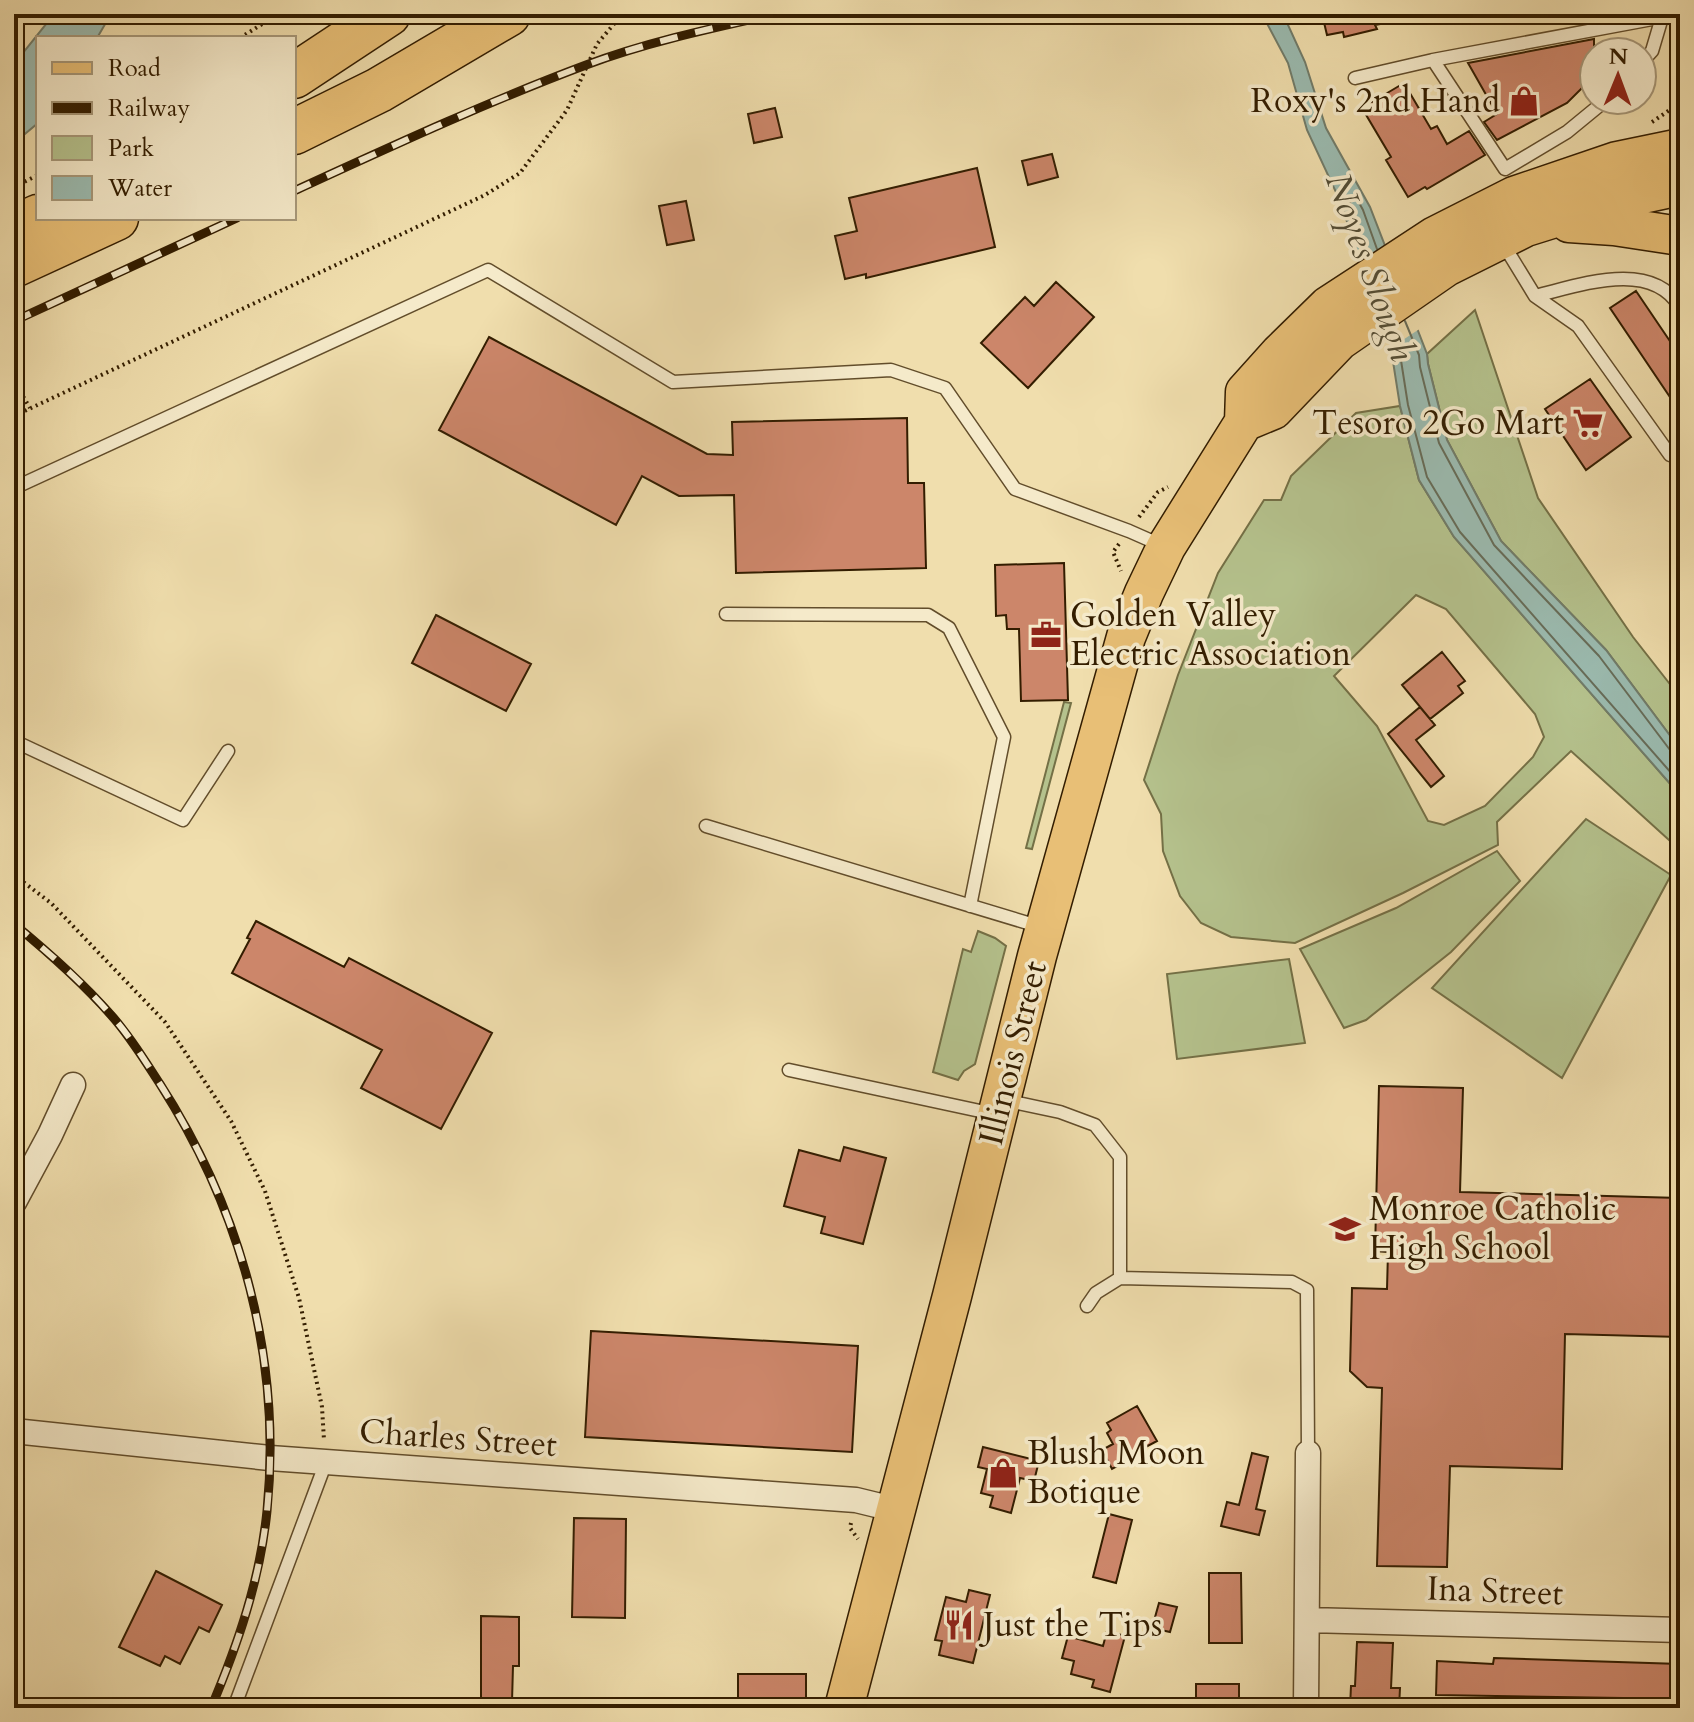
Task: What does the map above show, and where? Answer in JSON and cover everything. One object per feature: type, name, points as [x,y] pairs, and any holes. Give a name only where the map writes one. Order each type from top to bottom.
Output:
[{"type":"highway","points":[[305,69],[371,14]]},
{"type":"highway","points":[[305,69],[388,14]]},
{"type":"highway","points":[[296,117],[454,14]]},
{"type":"highway","points":[[296,131],[379,90],[508,14]]},
{"type":"highway","points":[[14,228],[36,218]]},
{"type":"highway","points":[[14,265],[112,220]]},
{"type":"main road","points":[[1617,161],[1680,120]]},
{"type":"main road","name":"Illinois Street","points":[[844,1708],[1045,928],[1126,637],[1166,547],[1244,422],[1245,392],[1280,353],[1333,323],[1440,251],[1510,183],[1680,148]]},
{"type":"main road","name":"Illinois Street","points":[[1440,251],[1501,239],[1542,222],[1606,202],[1680,186]]},
{"type":"main road","points":[[1542,222],[1614,226],[1680,236]]},
{"type":"street","points":[[14,1202],[73,1085]]},
{"type":"street","name":"Charles Street","points":[[14,1431],[326,1462],[856,1500],[897,1510]]},
{"type":"street","points":[[1306,1708],[1308,1453]]},
{"type":"street","name":"Ina Street","points":[[1308,1620],[1680,1630]]},
{"type":"lane","points":[[1355,78],[1663,15],[1657,36]]},
{"type":"lane","points":[[1433,60],[1510,183],[1586,116]]},
{"type":"lane","points":[[1501,239],[1535,296],[1578,326],[1670,455],[1680,457]]},
{"type":"lane","points":[[14,488],[488,270],[673,382],[891,370],[945,388],[1015,489],[1166,547]]},
{"type":"lane","points":[[1535,296],[1608,279],[1643,280],[1672,294],[1680,307]]},
{"type":"lane","points":[[726,614],[928,615],[949,628],[1004,737],[970,906]]},
{"type":"lane","points":[[14,741],[183,820],[228,751]]},
{"type":"lane","points":[[706,826],[1045,928]]},
{"type":"lane","points":[[789,1070],[999,1107],[1060,1112],[1095,1125],[1120,1157],[1120,1278]]},
{"type":"lane","points":[[1087,1306],[1096,1293],[1120,1278],[1292,1282],[1307,1290],[1308,1453]]},
{"type":"lane","points":[[234,1708],[326,1462]]},
{"type":"path","points":[[243,36],[278,14]]},
{"type":"path","points":[[14,416],[485,195],[520,173],[567,110],[597,44],[624,14]]},
{"type":"path","points":[[14,187],[36,176]]},
{"type":"path","points":[[14,381],[30,408]]},
{"type":"path","points":[[14,875],[51,903],[165,1022],[231,1121],[265,1191],[299,1298],[322,1407],[326,1462]]},
{"type":"green space","points":[[1475,310],[1538,498],[1633,637],[1680,697],[1680,749],[1606,650],[1501,541],[1447,440],[1427,354]]},
{"type":"green space","points":[[1400,406],[1419,480],[1454,537],[1680,795],[1680,850],[1571,751],[1497,822],[1498,845],[1295,943],[1231,937],[1201,923],[1180,896],[1163,851],[1161,814],[1144,780],[1178,675],[1218,573],[1264,500],[1281,500],[1291,476],[1356,413]],"holes":[[[1416,595],[1446,609],[1535,714],[1544,737],[1533,757],[1485,806],[1444,825],[1428,821],[1377,726],[1334,676]]]},
{"type":"green space","points":[[1064,702],[1071,703],[1032,849],[1026,848]]},
{"type":"green space","points":[[1586,819],[1671,875],[1562,1078],[1432,988]]},
{"type":"green space","points":[[1497,851],[1520,881],[1451,952],[1366,1020],[1344,1028],[1300,949],[1396,908]]},
{"type":"green space","points":[[978,931],[1006,946],[975,1064],[964,1071],[958,1080],[933,1072],[963,949],[971,952]]},
{"type":"green space","points":[[1289,959],[1305,1043],[1177,1059],[1167,974]]},
{"type":"water","points":[[52,14],[111,14],[98,36],[37,36]]},
{"type":"water","name":"Noyes Slough","points":[[1262,14],[1283,14],[1305,62],[1326,128],[1370,207],[1427,354],[1447,440],[1501,541],[1606,650],[1680,749],[1680,795],[1454,537],[1419,480],[1400,406],[1392,355],[1342,205],[1307,130],[1288,63]]},
{"type":"water","points":[[36,37],[36,125],[14,143],[14,64]]},
{"type":"pier","points":[[1388,245],[1421,328],[1386,351],[1356,265]]},
{"type":"building","points":[[1322,14],[1385,14],[1386,23],[1375,25],[1377,29],[1344,37],[1343,32],[1327,35]]},
{"type":"building","points":[[1578,42],[1578,92],[1567,103],[1497,140],[1484,122],[1497,114],[1468,63]]},
{"type":"building","points":[[1404,83],[1431,129],[1437,126],[1447,144],[1469,131],[1485,155],[1408,197],[1386,160],[1391,157],[1362,108]]},
{"type":"building","points":[[775,108],[782,137],[754,143],[748,114]]},
{"type":"building","points":[[1052,154],[1058,177],[1028,185],[1022,161]]},
{"type":"building","points":[[977,168],[995,247],[866,278],[866,274],[845,279],[835,236],[857,231],[849,198]]},
{"type":"building","points":[[686,201],[694,240],[667,245],[659,206]]},
{"type":"building","points":[[1056,282],[1094,317],[1028,388],[981,343],[1025,297],[1034,306]]},
{"type":"building","points":[[1636,291],[1680,356],[1680,412],[1610,308]]},
{"type":"building","points":[[489,337],[707,454],[733,455],[732,422],[907,418],[908,483],[924,483],[926,568],[736,573],[734,495],[679,496],[642,476],[616,525],[439,430]]},
{"type":"building","name":"Tesoro 2Go Mart","points":[[1590,379],[1631,437],[1586,470],[1545,409]]},
{"type":"building","points":[[1064,563],[1068,700],[1021,701],[1019,629],[1007,629],[1006,615],[996,616],[995,565]]},
{"type":"building","points":[[436,615],[531,664],[506,711],[412,663]]},
{"type":"building","points":[[1442,652],[1465,681],[1458,686],[1463,693],[1430,719],[1402,685]]},
{"type":"building","points":[[1420,707],[1435,725],[1416,740],[1444,776],[1431,787],[1388,734]]},
{"type":"building","points":[[256,921],[344,967],[349,958],[492,1033],[441,1129],[361,1088],[382,1050],[232,973]]},
{"type":"building","points":[[1379,1086],[1463,1088],[1460,1192],[1680,1198],[1680,1337],[1565,1334],[1562,1469],[1450,1466],[1447,1567],[1377,1566],[1382,1388],[1367,1387],[1350,1371],[1352,1288],[1387,1289],[1388,1252],[1375,1251]]},
{"type":"building","points":[[844,1147],[886,1158],[863,1244],[821,1233],[825,1217],[784,1206],[799,1150],[840,1161]]},
{"type":"building","points":[[591,1331],[858,1346],[852,1452],[585,1437]]},
{"type":"building","points":[[1137,1406],[1157,1441],[1112,1469],[1102,1450],[1113,1444],[1107,1433],[1111,1430],[1107,1423]]},
{"type":"building","points":[[983,1447],[1039,1461],[1034,1481],[1020,1478],[1011,1513],[990,1507],[993,1496],[981,1493],[987,1469],[978,1467]]},
{"type":"building","points":[[1252,1453],[1268,1457],[1256,1509],[1265,1511],[1259,1535],[1221,1526],[1227,1502],[1239,1505]]},
{"type":"building","points":[[1109,1514],[1132,1520],[1116,1583],[1093,1577]]},
{"type":"building","points":[[574,1518],[626,1519],[625,1618],[572,1617]]},
{"type":"building","points":[[156,1571],[222,1605],[209,1632],[199,1627],[180,1664],[165,1656],[160,1666],[119,1647]]},
{"type":"building","points":[[1209,1573],[1241,1573],[1242,1643],[1209,1643]]},
{"type":"building","points":[[969,1590],[990,1595],[973,1663],[939,1655],[942,1641],[935,1640],[946,1597],[966,1602]]},
{"type":"building","points":[[1159,1603],[1177,1607],[1170,1632],[1152,1628]]},
{"type":"building","points":[[481,1616],[519,1617],[519,1666],[513,1666],[512,1702],[481,1701]]},
{"type":"building","points":[[1107,1631],[1125,1636],[1110,1692],[1092,1687],[1094,1680],[1071,1674],[1074,1661],[1062,1658],[1068,1636],[1103,1646]]},
{"type":"building","points":[[1357,1642],[1393,1643],[1391,1688],[1400,1688],[1399,1708],[1350,1708],[1351,1686],[1355,1686]]},
{"type":"building","points":[[1494,1658],[1680,1664],[1680,1708],[1621,1708],[1622,1698],[1436,1695],[1437,1661],[1493,1664]]},
{"type":"building","points":[[738,1674],[806,1674],[806,1708],[738,1708]]},
{"type":"building","points":[[1196,1684],[1239,1684],[1239,1708],[1196,1708]]},
{"type":"railway","points":[[296,190],[475,110],[586,65],[656,42],[776,14]]},
{"type":"railway","points":[[14,321],[233,220]]},
{"type":"railway","points":[[14,924],[100,1003],[125,1031],[149,1066],[189,1133],[213,1183],[234,1235],[250,1288],[268,1398],[270,1454],[267,1511],[259,1562],[246,1611],[211,1708]]},
{"type":"place","name":"Roxy's 2nd Hand","points":[[1524,101]]},
{"type":"place","name":"Tesoro 2Go Mart","points":[[1588,423]]},
{"type":"place","name":"Golden Valley Electric Association","points":[[1046,635]]},
{"type":"place","name":"Monroe Catholic High School","points":[[1345,1229]]},
{"type":"place","name":"Blush Moon Botique","points":[[1003,1473]]},
{"type":"place","name":"Just the Tips","points":[[959,1625]]}]
